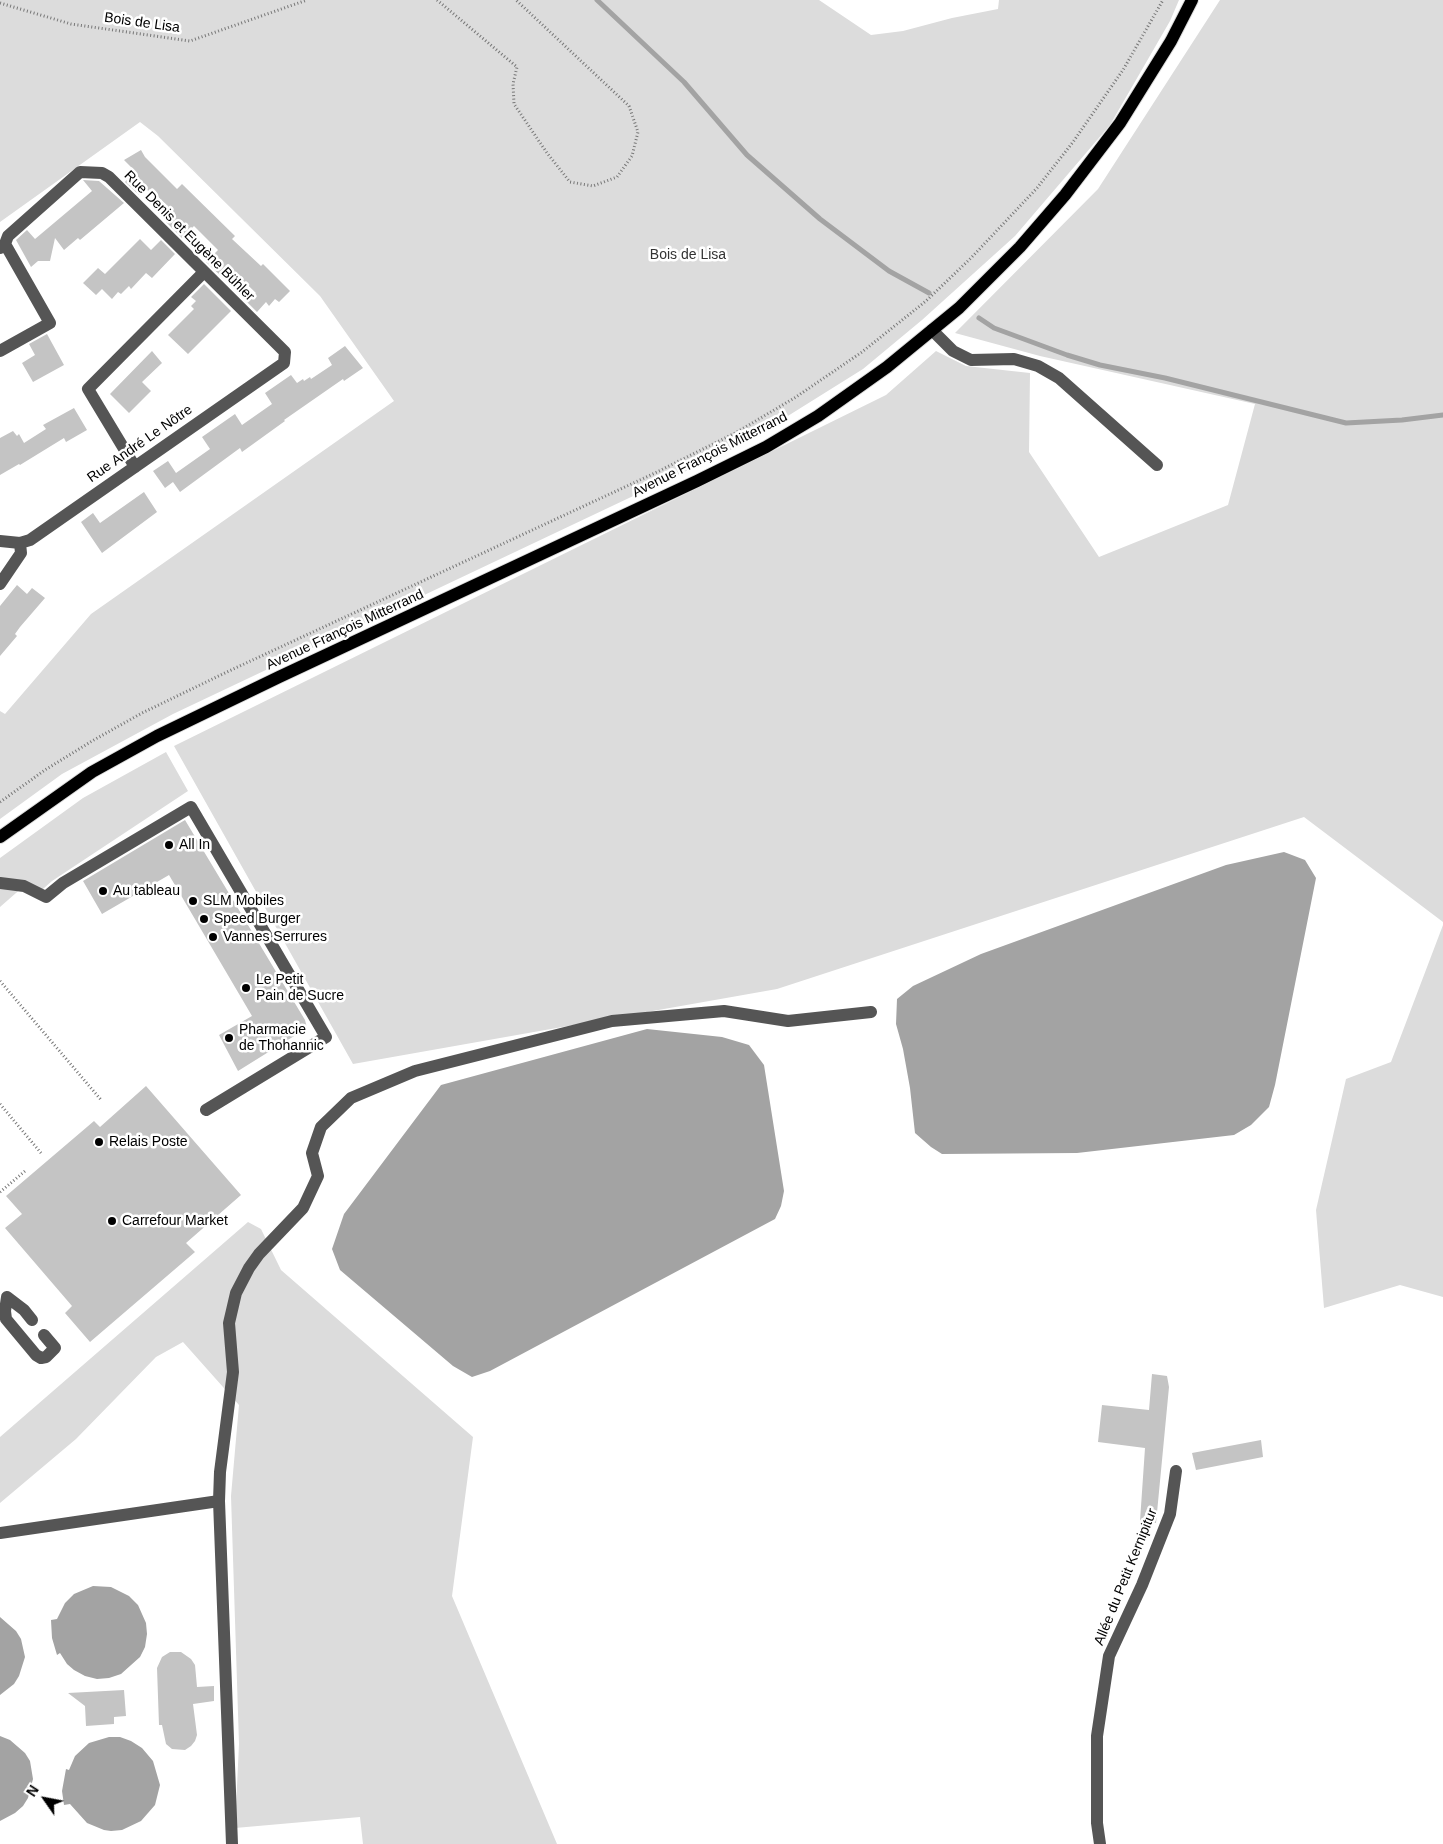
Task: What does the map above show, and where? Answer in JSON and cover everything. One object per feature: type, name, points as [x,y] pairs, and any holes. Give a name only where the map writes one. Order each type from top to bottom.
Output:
[{"type":"main road","name":"Avenue François Mitterrand","points":[[0,837],[92,772],[157,736],[278,677],[688,486],[766,447],[833,405],[887,367],[959,308],[1020,247],[1065,195],[1120,123],[1171,41],[1192,0]]},
{"type":"street","name":"Rue Denis et Eugène Bühler","points":[[3,246],[8,236],[80,172],[102,173],[285,352]]},
{"type":"street","points":[[0,351],[50,322],[3,246]]},
{"type":"street","points":[[134,466],[88,388],[204,272]]},
{"type":"street","points":[[932,330],[954,351],[971,360],[1014,359],[1038,366],[1059,378],[1157,465]]},
{"type":"street","name":"Rue André Le Nôtre","points":[[20,543],[30,540],[284,362],[285,352]]},
{"type":"street","points":[[0,541],[20,543],[21,553],[0,584]]},
{"type":"street","points":[[0,882],[24,886],[46,897],[63,883],[191,807],[326,1038],[206,1110]]},
{"type":"street","points":[[232,1844],[219,1501],[220,1472],[233,1372],[229,1323],[236,1294],[259,1254],[303,1208],[318,1176],[312,1153],[320,1127],[351,1098],[414,1071],[612,1021],[724,1011],[788,1021],[871,1012]]},
{"type":"street","points":[[32,1320],[24,1310],[7,1297],[6,1319],[40,1358],[46,1357],[55,1348],[44,1334]]},
{"type":"street","name":"Allée du Petit Kernipitur","points":[[1100,1844],[1097,1823],[1097,1736],[1110,1656],[1142,1585],[1170,1514],[1176,1471]]},
{"type":"street","points":[[0,1533],[219,1501]]},
{"type":"path","name":"Bois de Lisa","points":[[0,3],[72,24],[190,41],[307,0]]},
{"type":"path","points":[[437,0],[517,66],[513,84],[514,104],[570,182],[594,186],[617,177],[632,156],[638,132],[628,106],[516,0]]},
{"type":"path","points":[[0,802],[45,770],[142,713],[656,473],[737,432],[796,397],[862,352],[926,301],[965,264],[1037,188],[1073,142],[1123,70],[1163,0]]},
{"type":"path","points":[[0,981],[102,1101]]},
{"type":"path","points":[[0,1104],[41,1153]]},
{"type":"path","points":[[0,1192],[25,1171]]},
{"type":"green space","points":[[0,0],[819,0],[871,35],[903,31],[952,18],[998,9],[999,0],[1179,0],[1170,21],[1110,125],[1015,236],[922,320],[863,369],[743,444],[173,714],[62,774],[0,819],[0,711],[5,714],[91,614],[394,401],[320,296],[158,136],[140,122],[0,222]]},
{"type":"green space","points":[[1220,0],[1443,0],[1443,922],[1304,817],[777,989],[353,1064],[174,746],[886,395],[936,351],[966,366],[1030,373],[1029,452],[1099,557],[1228,505],[1255,404],[1040,356],[955,333],[1098,189]]},
{"type":"green space","points":[[166,752],[188,791],[52,881],[35,896],[24,886],[0,907],[0,858],[83,798]]},
{"type":"green space","points":[[1443,925],[1443,1297],[1400,1285],[1324,1308],[1316,1210],[1346,1079],[1391,1062]]},
{"type":"green space","points":[[248,1222],[261,1229],[281,1270],[473,1437],[452,1596],[557,1844],[363,1844],[360,1817],[235,1828],[239,1744],[231,1496],[239,1405],[183,1342],[156,1357],[76,1439],[0,1503],[0,1437]]},
{"type":"shaded area","points":[[1284,852],[1305,860],[1316,878],[1275,1085],[1269,1107],[1251,1125],[1234,1135],[1077,1153],[942,1154],[915,1133],[910,1088],[896,1024],[897,999],[913,986],[981,954],[1226,865]]},
{"type":"shaded area","points":[[647,1029],[722,1037],[749,1045],[764,1065],[784,1191],[781,1206],[775,1219],[490,1371],[472,1377],[453,1366],[340,1270],[332,1249],[344,1214],[441,1085]]},
{"type":"shaded area","points":[[93,1586],[111,1587],[129,1596],[138,1605],[146,1623],[145,1647],[140,1657],[121,1674],[109,1678],[97,1679],[85,1676],[74,1670],[67,1664],[60,1653],[57,1655],[52,1638],[51,1620],[57,1619],[65,1603],[74,1594]]},
{"type":"shaded area","points":[[0,1617],[16,1631],[21,1639],[25,1657],[19,1676],[14,1684],[0,1695]]},
{"type":"shaded area","points":[[0,1736],[10,1740],[25,1753],[30,1761],[33,1779],[28,1798],[23,1806],[0,1821]]},
{"type":"shaded area","points":[[109,1737],[120,1737],[142,1748],[153,1761],[160,1785],[155,1805],[141,1821],[122,1830],[111,1831],[87,1823],[70,1804],[64,1805],[62,1791],[66,1769],[69,1770],[75,1756],[89,1743]]},
{"type":"building","points":[[141,150],[145,157],[177,189],[182,184],[235,236],[232,239],[261,266],[263,264],[290,291],[279,302],[275,299],[269,306],[266,302],[257,312],[247,302],[256,293],[230,268],[221,276],[206,262],[218,250],[194,226],[182,238],[166,222],[175,213],[150,189],[148,191],[146,188],[139,195],[125,182],[135,171],[124,160]]},
{"type":"building","points":[[83,180],[99,181],[124,203],[80,240],[78,238],[64,250],[55,238],[50,261],[38,261],[31,267],[16,240],[27,230],[35,239],[92,191]]},
{"type":"building","points":[[140,239],[151,250],[161,240],[175,254],[152,278],[146,273],[131,289],[129,286],[121,294],[118,292],[112,299],[102,289],[96,295],[83,283],[98,268],[105,274]]},
{"type":"building","points":[[204,284],[231,311],[188,354],[168,335],[194,309],[191,306],[196,301],[191,297]]},
{"type":"building","points":[[47,334],[64,365],[33,382],[22,363],[35,355],[29,344]]},
{"type":"building","points":[[345,346],[363,368],[344,381],[343,379],[242,452],[240,448],[180,492],[173,482],[165,488],[153,471],[168,461],[176,473],[210,449],[202,437],[235,414],[242,425],[272,404],[265,393],[291,375],[297,383],[310,377],[311,379],[332,365],[328,358]]},
{"type":"building","points":[[152,351],[162,363],[142,382],[151,391],[129,413],[110,394]]},
{"type":"building","points":[[74,408],[87,430],[66,442],[64,438],[0,475],[0,438],[13,431],[17,436],[19,434],[24,443],[46,429],[43,425]]},
{"type":"building","points":[[144,492],[157,512],[102,553],[81,522],[93,513],[100,523]]},
{"type":"building","points":[[17,585],[27,594],[32,588],[45,598],[20,627],[15,634],[17,636],[0,656],[0,606]]},
{"type":"building","points":[[185,820],[305,1020],[307,1028],[238,1071],[219,1035],[252,1016],[169,875],[102,914],[83,881]]},
{"type":"building","name":"Carrefour Market","points":[[146,1086],[241,1195],[186,1243],[195,1252],[90,1342],[65,1313],[72,1306],[5,1228],[22,1214],[6,1196],[94,1121],[100,1127]]},
{"type":"building","points":[[1152,1374],[1167,1376],[1169,1387],[1156,1523],[1140,1521],[1145,1448],[1098,1442],[1102,1405],[1149,1410]]},
{"type":"building","points":[[1261,1440],[1263,1457],[1196,1470],[1192,1453]]},
{"type":"building","points":[[170,1652],[181,1652],[191,1659],[195,1665],[197,1687],[214,1686],[214,1701],[193,1704],[197,1735],[191,1746],[185,1750],[172,1749],[166,1744],[162,1725],[159,1725],[157,1668],[162,1657]]},
{"type":"building","points":[[124,1690],[126,1716],[114,1717],[114,1724],[86,1726],[85,1706],[68,1693]]},
{"type":"waterway","points":[[597,0],[684,82],[747,155],[820,219],[889,271],[929,293]]},
{"type":"waterway","points":[[979,318],[994,328],[1100,365],[1165,378],[1346,423],[1402,420],[1443,415]]},
{"type":"place","name":"All In","points":[[169,845]]},
{"type":"place","name":"Au tableau","points":[[103,891]]},
{"type":"place","name":"SLM Mobiles","points":[[193,901]]},
{"type":"place","name":"Speed Burger","points":[[204,919]]},
{"type":"place","name":"Vannes Serrures","points":[[213,937]]},
{"type":"place","name":"Le Petit Pain de Sucre","points":[[246,988]]},
{"type":"place","name":"Pharmacie de Thohannic","points":[[229,1038]]},
{"type":"place","name":"Relais Poste","points":[[99,1142]]},
{"type":"place","name":"Carrefour Market","points":[[112,1221]]}]
